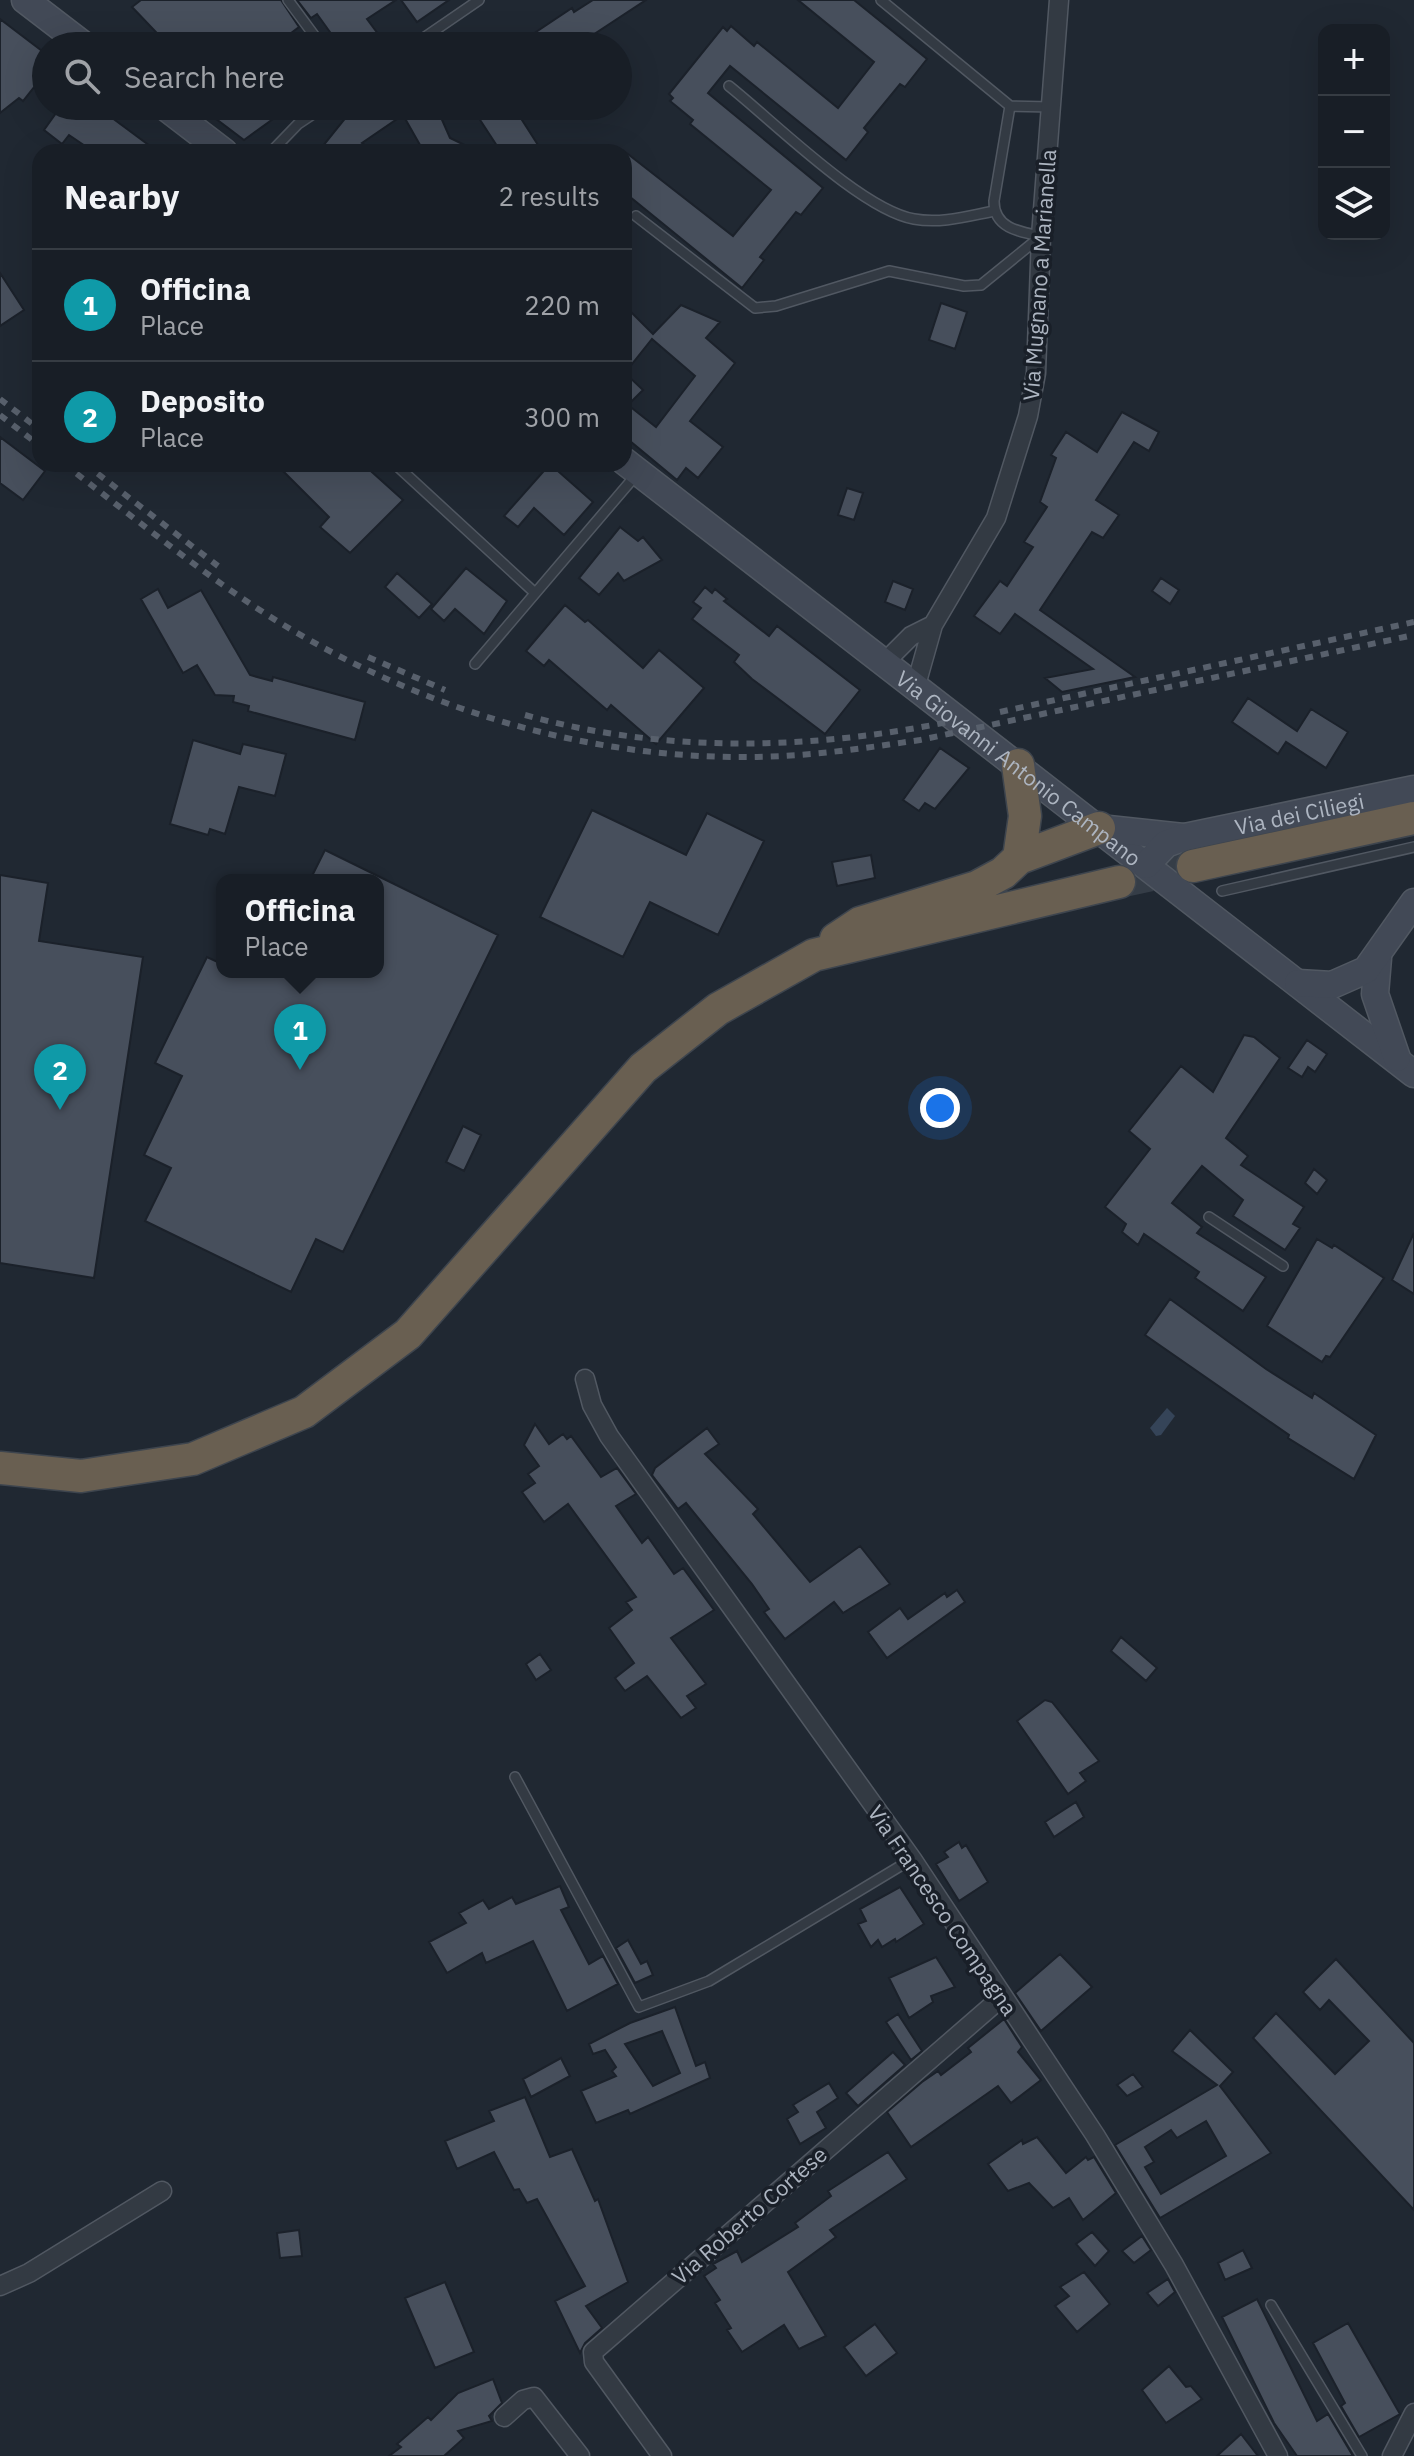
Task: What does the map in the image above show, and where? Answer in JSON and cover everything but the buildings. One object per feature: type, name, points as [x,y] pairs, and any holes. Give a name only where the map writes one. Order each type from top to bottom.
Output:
[{"type":"highway","points":[[1018,765],[1025,816],[1019,858]]},
{"type":"highway","points":[[1189,852],[1414,818]]},
{"type":"highway","points":[[0,1468],[81,1476],[193,1459],[304,1412],[408,1334],[643,1068],[718,1009],[814,955],[860,923],[977,887],[1003,873],[1019,858],[1099,828]]},
{"type":"highway","points":[[814,955],[1119,882]]},
{"type":"main road","points":[[25,0],[67,32]]},
{"type":"main road","points":[[182,120],[214,144]]},
{"type":"main road","name":"Via Giovanni Antonio Campano","points":[[632,468],[1406,1068]]},
{"type":"main road","name":"Via dei Ciliegi","points":[[1099,828],[1189,852],[1414,789]]},
{"type":"main road","name":"Via dei Ciliegi","points":[[1146,865],[1166,844],[1189,852]]},
{"type":"main road","points":[[1298,983],[1332,985],[1366,970],[1378,958],[1414,902]]},
{"type":"main road","points":[[1378,958],[1375,994],[1388,1039],[1406,1068]]},
{"type":"street","name":"Via Mugnano a Marianella","points":[[916,685],[933,625],[996,518],[1015,467],[1036,373],[1041,236],[1059,0]]},
{"type":"street","name":"Via Mugnano a Marianella","points":[[885,662],[911,636],[933,625]]},
{"type":"street","name":"Via Francesco Compagna","points":[[585,1379],[592,1405],[609,1436],[912,1859],[1095,2135],[1174,2265],[1278,2456]]},
{"type":"street","name":"Via Roberto Cortese","points":[[662,2456],[594,2362],[594,2350],[1002,1997]]},
{"type":"street","points":[[0,2286],[29,2273],[162,2191]]},
{"type":"street","points":[[504,2417],[523,2400],[534,2397],[580,2456]]},
{"type":"street","points":[[1392,2456],[1414,2413]]},
{"type":"lane","points":[[288,0],[312,32]]},
{"type":"lane","points":[[432,32],[479,0]]},
{"type":"lane","points":[[881,0],[1010,106],[1052,107]]},
{"type":"lane","points":[[729,86],[857,190],[894,212],[926,221],[994,211]]},
{"type":"lane","points":[[994,211],[1010,106]]},
{"type":"lane","points":[[279,144],[304,120]]},
{"type":"lane","points":[[994,211],[1012,230],[1041,236]]},
{"type":"lane","points":[[636,216],[755,308],[776,306],[889,271],[964,286],[981,285],[1041,236]]},
{"type":"lane","points":[[404,472],[535,593]]},
{"type":"lane","points":[[475,664],[535,593],[627,472]]},
{"type":"lane","points":[[1222,891],[1414,847]]},
{"type":"lane","points":[[1209,1217],[1283,1266]]},
{"type":"lane","points":[[515,1777],[639,2007],[709,1981],[912,1859]]},
{"type":"lane","points":[[1271,2305],[1362,2456]]},
{"type":"water","points":[[1167,1408],[1175,1416],[1161,1435],[1156,1436],[1150,1428]]},
{"type":"tunnel","points":[[1119,882],[1193,866]]},
{"type":"railway","points":[[0,399],[32,424]]},
{"type":"railway","points":[[0,415],[32,440]]},
{"type":"railway","points":[[74,472],[216,580],[269,616],[382,677],[503,722],[565,738],[629,749],[693,756],[757,757],[900,743],[1414,635]]},
{"type":"railway","points":[[95,472],[218,566]]},
{"type":"railway","points":[[1000,712],[1414,622]]},
{"type":"railway","points":[[368,657],[445,690]]},
{"type":"railway","points":[[525,715],[578,728],[631,736],[739,744],[847,738],[953,721]]},
{"type":"place","name":"Officina","points":[[300,1070]]},
{"type":"place","name":"Deposito","points":[[60,1110]]}]
